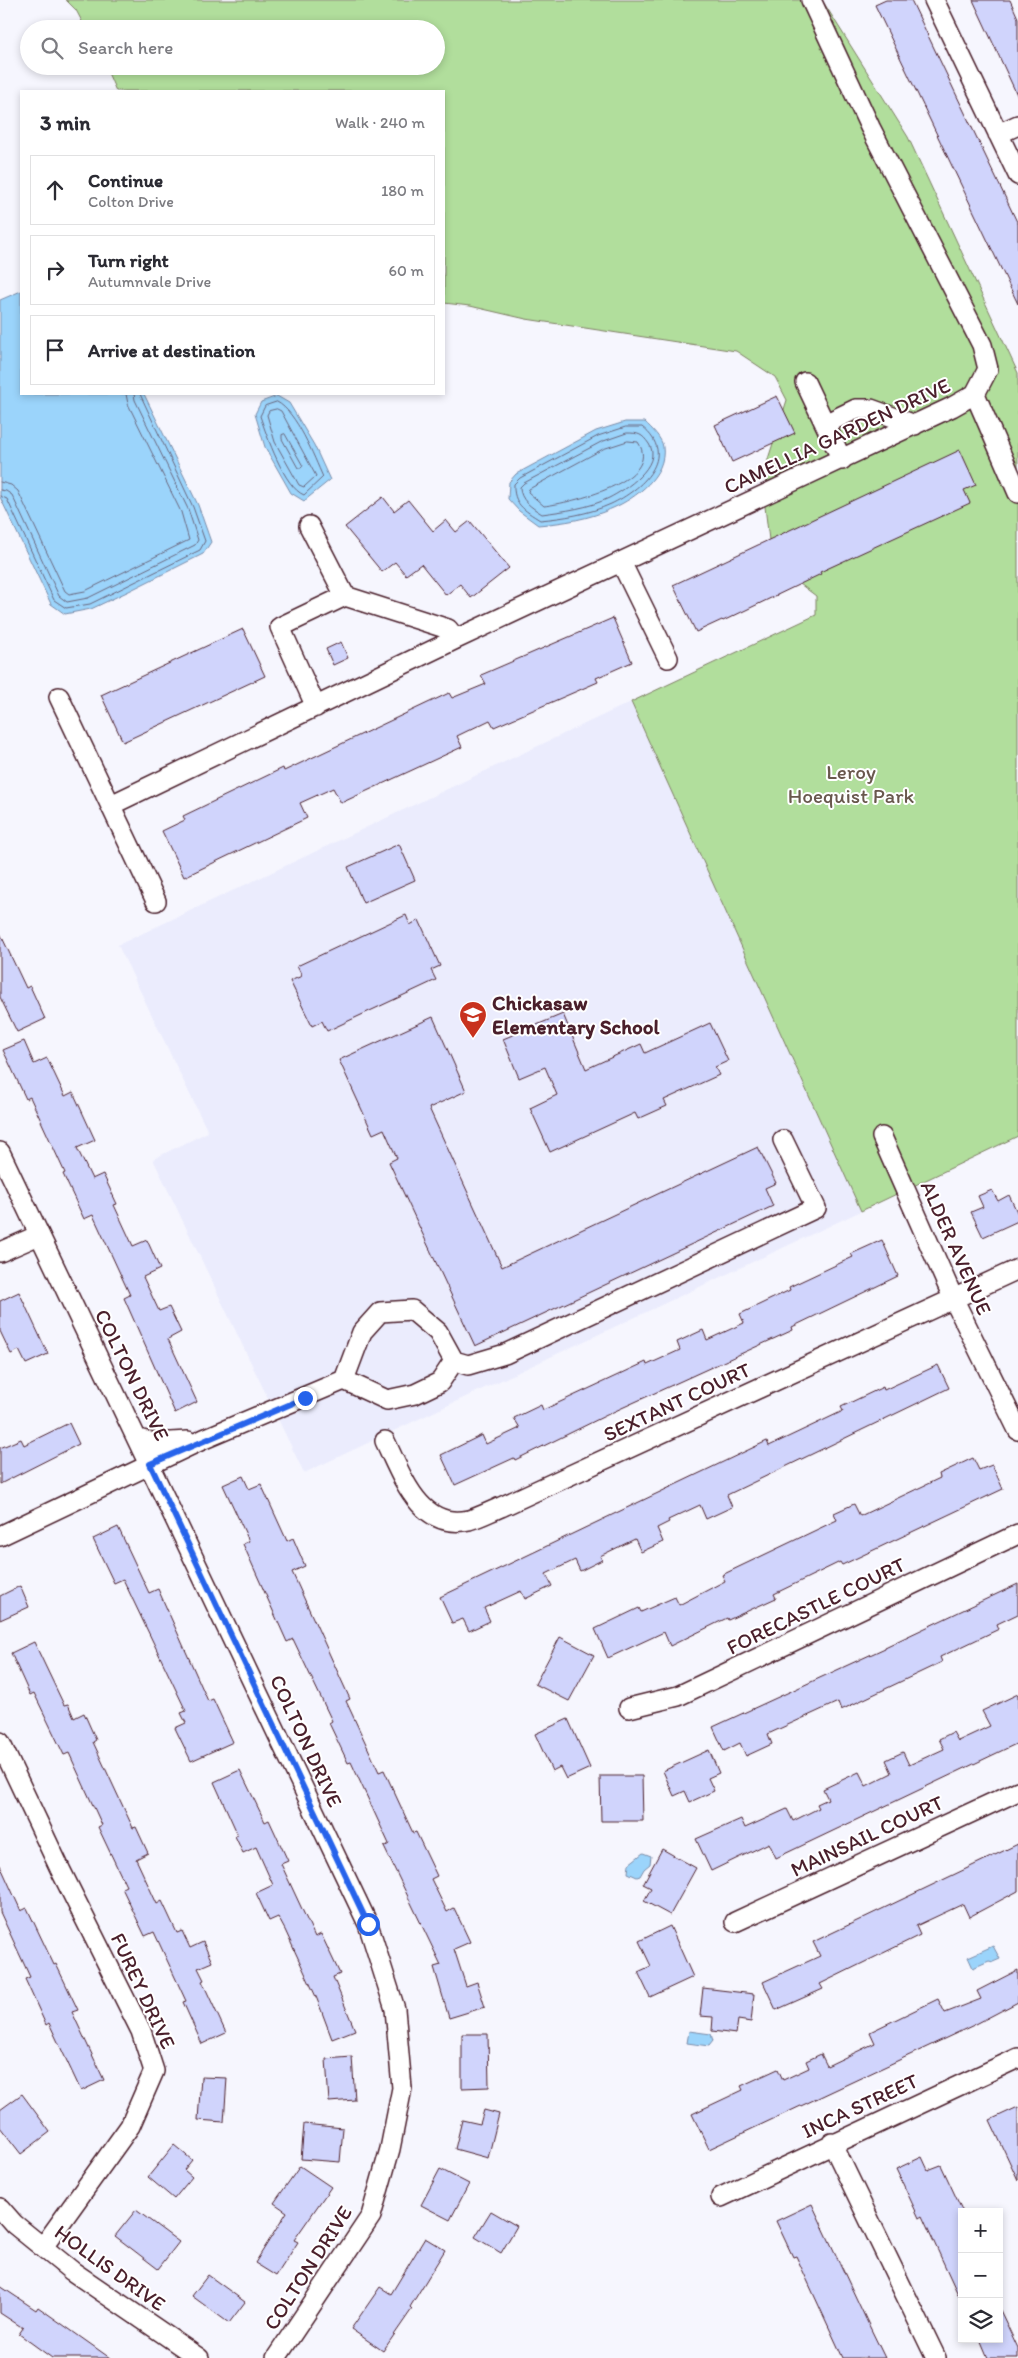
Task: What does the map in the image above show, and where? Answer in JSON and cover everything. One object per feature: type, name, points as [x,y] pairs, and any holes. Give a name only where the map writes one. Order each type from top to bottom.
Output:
[{"type":"street","name":"CAMELLIA GARDEN DRIVE","points":[[111,805],[456,639],[842,460],[975,394],[988,369],[982,345],[870,127],[811,0]]},
{"type":"street","points":[[934,0],[1018,175]]},
{"type":"street","points":[[998,134],[1018,125]]},
{"type":"street","points":[[805,382],[842,460]]},
{"type":"street","points":[[975,394],[1018,492]]},
{"type":"street","points":[[825,424],[856,409],[871,409],[915,425]]},
{"type":"street","points":[[309,526],[345,596]]},
{"type":"street","points":[[621,562],[668,658]]},
{"type":"street","points":[[316,707],[280,627],[345,596],[448,629],[456,639]]},
{"type":"street","points":[[59,697],[156,901]]},
{"type":"street","name":"ALDER AVENUE","points":[[882,1137],[954,1300],[1018,1430]]},
{"type":"street","points":[[0,1536],[204,1439],[344,1380],[362,1332],[380,1312],[412,1310],[438,1332],[454,1361],[468,1365],[505,1354],[816,1208],[783,1140]]},
{"type":"street","name":"COLTON DRIVE","points":[[0,1152],[368,1924],[395,2009],[402,2088],[390,2149],[371,2216],[276,2358]]},
{"type":"street","points":[[0,1252],[39,1235]]},
{"type":"street","name":"SEXTANT COURT","points":[[385,1441],[406,1485],[422,1508],[444,1521],[469,1520],[954,1300],[1018,1269]]},
{"type":"street","points":[[344,1380],[387,1400],[415,1394],[440,1382],[454,1361]]},
{"type":"street","points":[[138,1439],[154,1443],[177,1443],[204,1439]]},
{"type":"street","name":"FORECASTLE COURT","points":[[630,1708],[678,1696],[1018,1534]]},
{"type":"street","name":"FUREY DRIVE","points":[[0,1742],[61,1871],[141,2031],[154,2072],[130,2126],[43,2247]]},
{"type":"street","name":"MAINSAIL COURT","points":[[735,1922],[1018,1791]]},
{"type":"street","name":"INCA STREET","points":[[721,2197],[832,2143],[1018,2058]]},
{"type":"street","points":[[832,2143],[936,2358]]},
{"type":"street","name":"HOLLIS DRIVE","points":[[0,2208],[14,2224],[72,2271],[199,2358]]},
{"type":"shaded area","name":"Chickasaw Elementary School","points":[[631,702],[861,1211],[304,1473],[153,1159],[208,1132],[118,945]]},
{"type":"green space","name":"Leroy Hoequist Park","points":[[66,0],[822,0],[908,137],[1018,373],[1018,1136],[861,1211],[631,702],[816,615],[816,596],[784,572],[769,540],[764,498],[768,459],[787,400],[775,377],[736,351],[526,319],[470,306],[445,303],[445,90],[116,90],[109,75],[445,75],[445,20],[81,20],[76,10]]},
{"type":"water","points":[[20,291],[20,395],[144,395],[198,505],[211,542],[203,554],[91,609],[65,614],[51,604],[0,497],[0,300]]},
{"type":"water","points":[[277,396],[289,403],[314,445],[330,480],[304,501],[291,493],[265,447],[255,414],[261,402]]},
{"type":"water","points":[[625,422],[645,422],[662,444],[663,457],[655,476],[640,492],[622,504],[586,518],[538,525],[519,511],[508,499],[509,482],[516,474],[596,431]]},
{"type":"water","points":[[643,1853],[651,1856],[650,1864],[640,1876],[637,1877],[628,1873],[629,1864]]},
{"type":"water","points":[[993,1946],[1000,1959],[993,1962],[989,1961],[973,1968],[968,1957]]},
{"type":"water","points":[[689,2031],[711,2034],[713,2041],[709,2046],[687,2043]]},
{"type":"building","points":[[886,0],[911,0],[1018,224],[1018,304],[875,5]]},
{"type":"building","points":[[973,0],[1010,0],[1018,18],[1018,97]]},
{"type":"building","points":[[777,396],[795,433],[732,462],[715,425]]},
{"type":"building","points":[[960,450],[976,485],[964,490],[970,503],[820,572],[821,574],[723,621],[696,632],[673,585]]},
{"type":"building","points":[[383,497],[394,511],[408,500],[433,531],[446,520],[456,532],[470,521],[509,568],[471,598],[460,584],[446,595],[421,564],[406,575],[395,562],[382,572],[345,527]]},
{"type":"building","points":[[613,618],[632,662],[596,678],[598,682],[494,727],[490,720],[457,736],[462,747],[341,803],[333,788],[300,803],[307,818],[184,877],[162,831],[185,820],[183,816],[283,768],[284,771],[449,693],[452,698],[486,684],[481,675]]},
{"type":"building","points":[[243,629],[265,676],[123,742],[101,695]]},
{"type":"building","points":[[341,642],[348,658],[333,665],[326,649]]},
{"type":"building","points":[[399,844],[415,880],[363,903],[348,867]]},
{"type":"building","points":[[406,915],[410,925],[419,920],[440,966],[431,970],[436,980],[327,1031],[322,1021],[312,1026],[290,981],[302,976],[297,966]]},
{"type":"building","points":[[0,933],[26,988],[30,986],[45,1019],[17,1032],[0,997]]},
{"type":"building","points":[[563,1014],[586,1069],[641,1044],[645,1053],[710,1023],[728,1061],[715,1067],[719,1075],[664,1100],[667,1106],[638,1119],[635,1113],[550,1152],[530,1108],[557,1095],[545,1067],[519,1078],[503,1039]]},
{"type":"building","points":[[433,1017],[466,1091],[429,1108],[502,1267],[758,1147],[776,1183],[765,1188],[773,1206],[475,1346],[389,1162],[397,1158],[384,1129],[373,1134],[339,1060]]},
{"type":"building","points":[[24,1041],[34,1064],[47,1058],[65,1096],[73,1092],[95,1140],[77,1148],[92,1179],[103,1174],[117,1204],[114,1205],[133,1246],[147,1240],[160,1269],[143,1277],[159,1311],[169,1307],[181,1332],[168,1339],[197,1402],[175,1413],[124,1298],[130,1295],[93,1215],[84,1219],[30,1097],[26,1099],[3,1050]]},
{"type":"building","points":[[992,1190],[998,1201],[1009,1195],[1018,1214],[1018,1221],[983,1237],[971,1212],[983,1207],[978,1196]]},
{"type":"building","points":[[882,1240],[898,1276],[792,1327],[793,1330],[613,1412],[515,1460],[514,1458],[455,1485],[441,1455],[482,1435],[486,1444],[520,1428],[514,1418],[541,1405],[543,1410],[646,1362],[647,1365],[680,1350],[677,1342],[703,1330],[707,1340],[744,1323],[740,1314],[790,1290],[789,1287],[853,1257],[851,1254]]},
{"type":"building","points":[[19,1292],[48,1354],[26,1364],[19,1350],[11,1354],[0,1331],[0,1301]]},
{"type":"building","points":[[938,1365],[949,1388],[727,1495],[732,1507],[706,1519],[700,1505],[668,1520],[669,1522],[657,1528],[663,1542],[641,1552],[635,1539],[600,1556],[602,1560],[580,1571],[575,1560],[546,1574],[552,1586],[525,1599],[521,1591],[484,1608],[490,1621],[469,1631],[463,1619],[452,1623],[440,1597],[767,1441],[769,1446],[843,1411],[841,1407],[883,1387],[884,1390]]},
{"type":"building","points":[[69,1423],[79,1444],[0,1484],[0,1448],[21,1439],[24,1445]]},
{"type":"building","points":[[973,1458],[979,1470],[992,1465],[1003,1489],[842,1565],[840,1562],[774,1594],[776,1598],[728,1620],[727,1618],[670,1646],[664,1632],[608,1658],[595,1629],[639,1608],[641,1612],[675,1597],[679,1605],[725,1581],[722,1575],[837,1520],[834,1513],[854,1504],[860,1516],[940,1478],[939,1474]]},
{"type":"building","points":[[243,1476],[249,1489],[261,1484],[287,1541],[293,1538],[305,1566],[292,1572],[350,1699],[346,1701],[379,1772],[384,1770],[413,1833],[416,1832],[437,1876],[431,1879],[447,1912],[454,1908],[470,1942],[454,1949],[466,1986],[477,1982],[485,2007],[449,2018],[434,1967],[441,1965],[384,1847],[389,1844],[351,1762],[348,1763],[329,1723],[332,1721],[293,1639],[287,1642],[243,1544],[249,1541],[223,1485]]},
{"type":"building","points":[[118,1527],[149,1593],[158,1589],[208,1701],[213,1699],[233,1742],[191,1761],[175,1728],[186,1723],[181,1713],[186,1711],[123,1579],[114,1583],[93,1539]]},
{"type":"building","points":[[1018,1584],[1018,1614],[997,1624],[999,1629],[940,1657],[942,1662],[841,1710],[838,1702],[768,1734],[772,1744],[746,1756],[740,1743],[724,1751],[713,1727]]},
{"type":"building","points":[[20,1586],[29,1607],[0,1620],[0,1596]]},
{"type":"building","points":[[560,1637],[594,1655],[569,1701],[535,1684]]},
{"type":"building","points":[[34,1642],[64,1705],[68,1704],[74,1718],[84,1713],[96,1740],[93,1742],[133,1828],[136,1827],[148,1853],[136,1859],[157,1904],[162,1901],[177,1933],[182,1931],[190,1948],[203,1942],[212,1962],[198,1968],[226,2033],[202,2044],[183,2002],[186,2001],[154,1932],[145,1936],[122,1888],[126,1886],[98,1827],[102,1825],[69,1753],[64,1755],[34,1693],[30,1695],[11,1653]]},
{"type":"building","points":[[1018,1694],[1018,1743],[776,1858],[769,1843],[711,1871],[696,1839],[741,1819],[745,1828],[787,1809],[793,1821],[819,1808],[817,1804],[828,1799],[823,1789],[859,1772],[866,1786],[892,1773],[886,1760],[903,1752],[909,1765],[944,1749],[939,1739],[953,1732],[958,1741],[990,1726],[982,1711]]},
{"type":"building","points":[[568,1719],[590,1768],[566,1779],[560,1767],[552,1771],[535,1734]]},
{"type":"building","points":[[709,1750],[719,1773],[708,1778],[714,1791],[690,1802],[685,1791],[674,1796],[663,1771]]},
{"type":"building","points":[[240,1770],[265,1822],[269,1820],[288,1861],[281,1864],[315,1937],[321,1934],[340,1974],[333,1977],[355,2030],[332,2039],[317,1999],[285,1930],[278,1917],[269,1921],[256,1893],[273,1885],[256,1847],[243,1853],[235,1836],[238,1835],[214,1782]]},
{"type":"building","points":[[600,1776],[642,1776],[643,1821],[601,1821]]},
{"type":"building","points":[[1018,1844],[1018,1891],[969,1917],[963,1904],[916,1926],[920,1935],[820,1984],[823,1989],[776,2010],[763,1982],[820,1956],[813,1942]]},
{"type":"building","points":[[662,1849],[696,1868],[670,1915],[644,1901],[651,1888],[643,1884]]},
{"type":"building","points":[[0,1865],[21,1911],[27,1908],[54,1965],[56,1964],[78,2010],[72,2012],[104,2080],[81,2091],[49,2023],[46,2025],[25,1979],[30,1977],[0,1912]]},
{"type":"building","points":[[670,1926],[693,1977],[650,1997],[638,1972],[651,1966],[639,1941]]},
{"type":"building","points":[[1018,1970],[1018,2002],[976,2024],[709,2149],[692,2114],[743,2090],[741,2086],[778,2069],[783,2080],[809,2068],[806,2061],[821,2054],[827,2066],[875,2043],[870,2032],[938,1999],[945,2013],[981,1999],[977,1991]]},
{"type":"building","points":[[703,1988],[754,1994],[751,2022],[738,2020],[736,2034],[712,2031],[713,2017],[700,2016]]},
{"type":"building","points":[[462,2034],[488,2034],[489,2087],[462,2088]]},
{"type":"building","points":[[352,2057],[355,2100],[329,2102],[326,2059]]},
{"type":"building","points":[[201,2077],[227,2078],[224,2122],[198,2120]]},
{"type":"building","points":[[22,2094],[50,2132],[21,2154],[0,2127],[0,2110]]},
{"type":"building","points":[[1018,2107],[1018,2180],[990,2120]]},
{"type":"building","points":[[484,2110],[499,2114],[488,2158],[455,2149],[462,2120],[480,2124]]},
{"type":"building","points":[[304,2124],[343,2128],[340,2162],[301,2159]]},
{"type":"building","points":[[174,2145],[192,2160],[184,2170],[192,2177],[174,2199],[148,2177]]},
{"type":"building","points":[[922,2157],[928,2170],[941,2165],[961,2208],[958,2208],[958,2294],[922,2216],[919,2218],[896,2169]]},
{"type":"building","points":[[300,2166],[331,2187],[294,2240],[298,2242],[276,2276],[255,2263],[287,2212],[274,2203]]},
{"type":"building","points":[[440,2169],[469,2184],[450,2220],[421,2205]]},
{"type":"building","points":[[812,2204],[885,2358],[843,2358],[796,2256],[793,2257],[776,2221]]},
{"type":"building","points":[[136,2210],[179,2242],[158,2269],[115,2236]]},
{"type":"building","points":[[491,2211],[517,2226],[501,2253],[475,2237]]},
{"type":"building","points":[[425,2238],[445,2250],[410,2307],[412,2309],[383,2351],[351,2329],[380,2287],[391,2294]]},
{"type":"building","points":[[208,2275],[245,2302],[229,2323],[192,2296]]},
{"type":"building","points":[[0,2286],[36,2310],[38,2307],[110,2358],[52,2358],[19,2334],[23,2328],[0,2313]]},
{"type":"building","points":[[1003,2316],[1018,2348],[1018,2358],[988,2358],[982,2343],[1003,2343]]},
{"type":"place","name":"Chickasaw Elementary School","points":[[473,1039]]},
{"type":"route","points":[[305,1398],[204,1439],[150,1464],[368,1924]]}]
